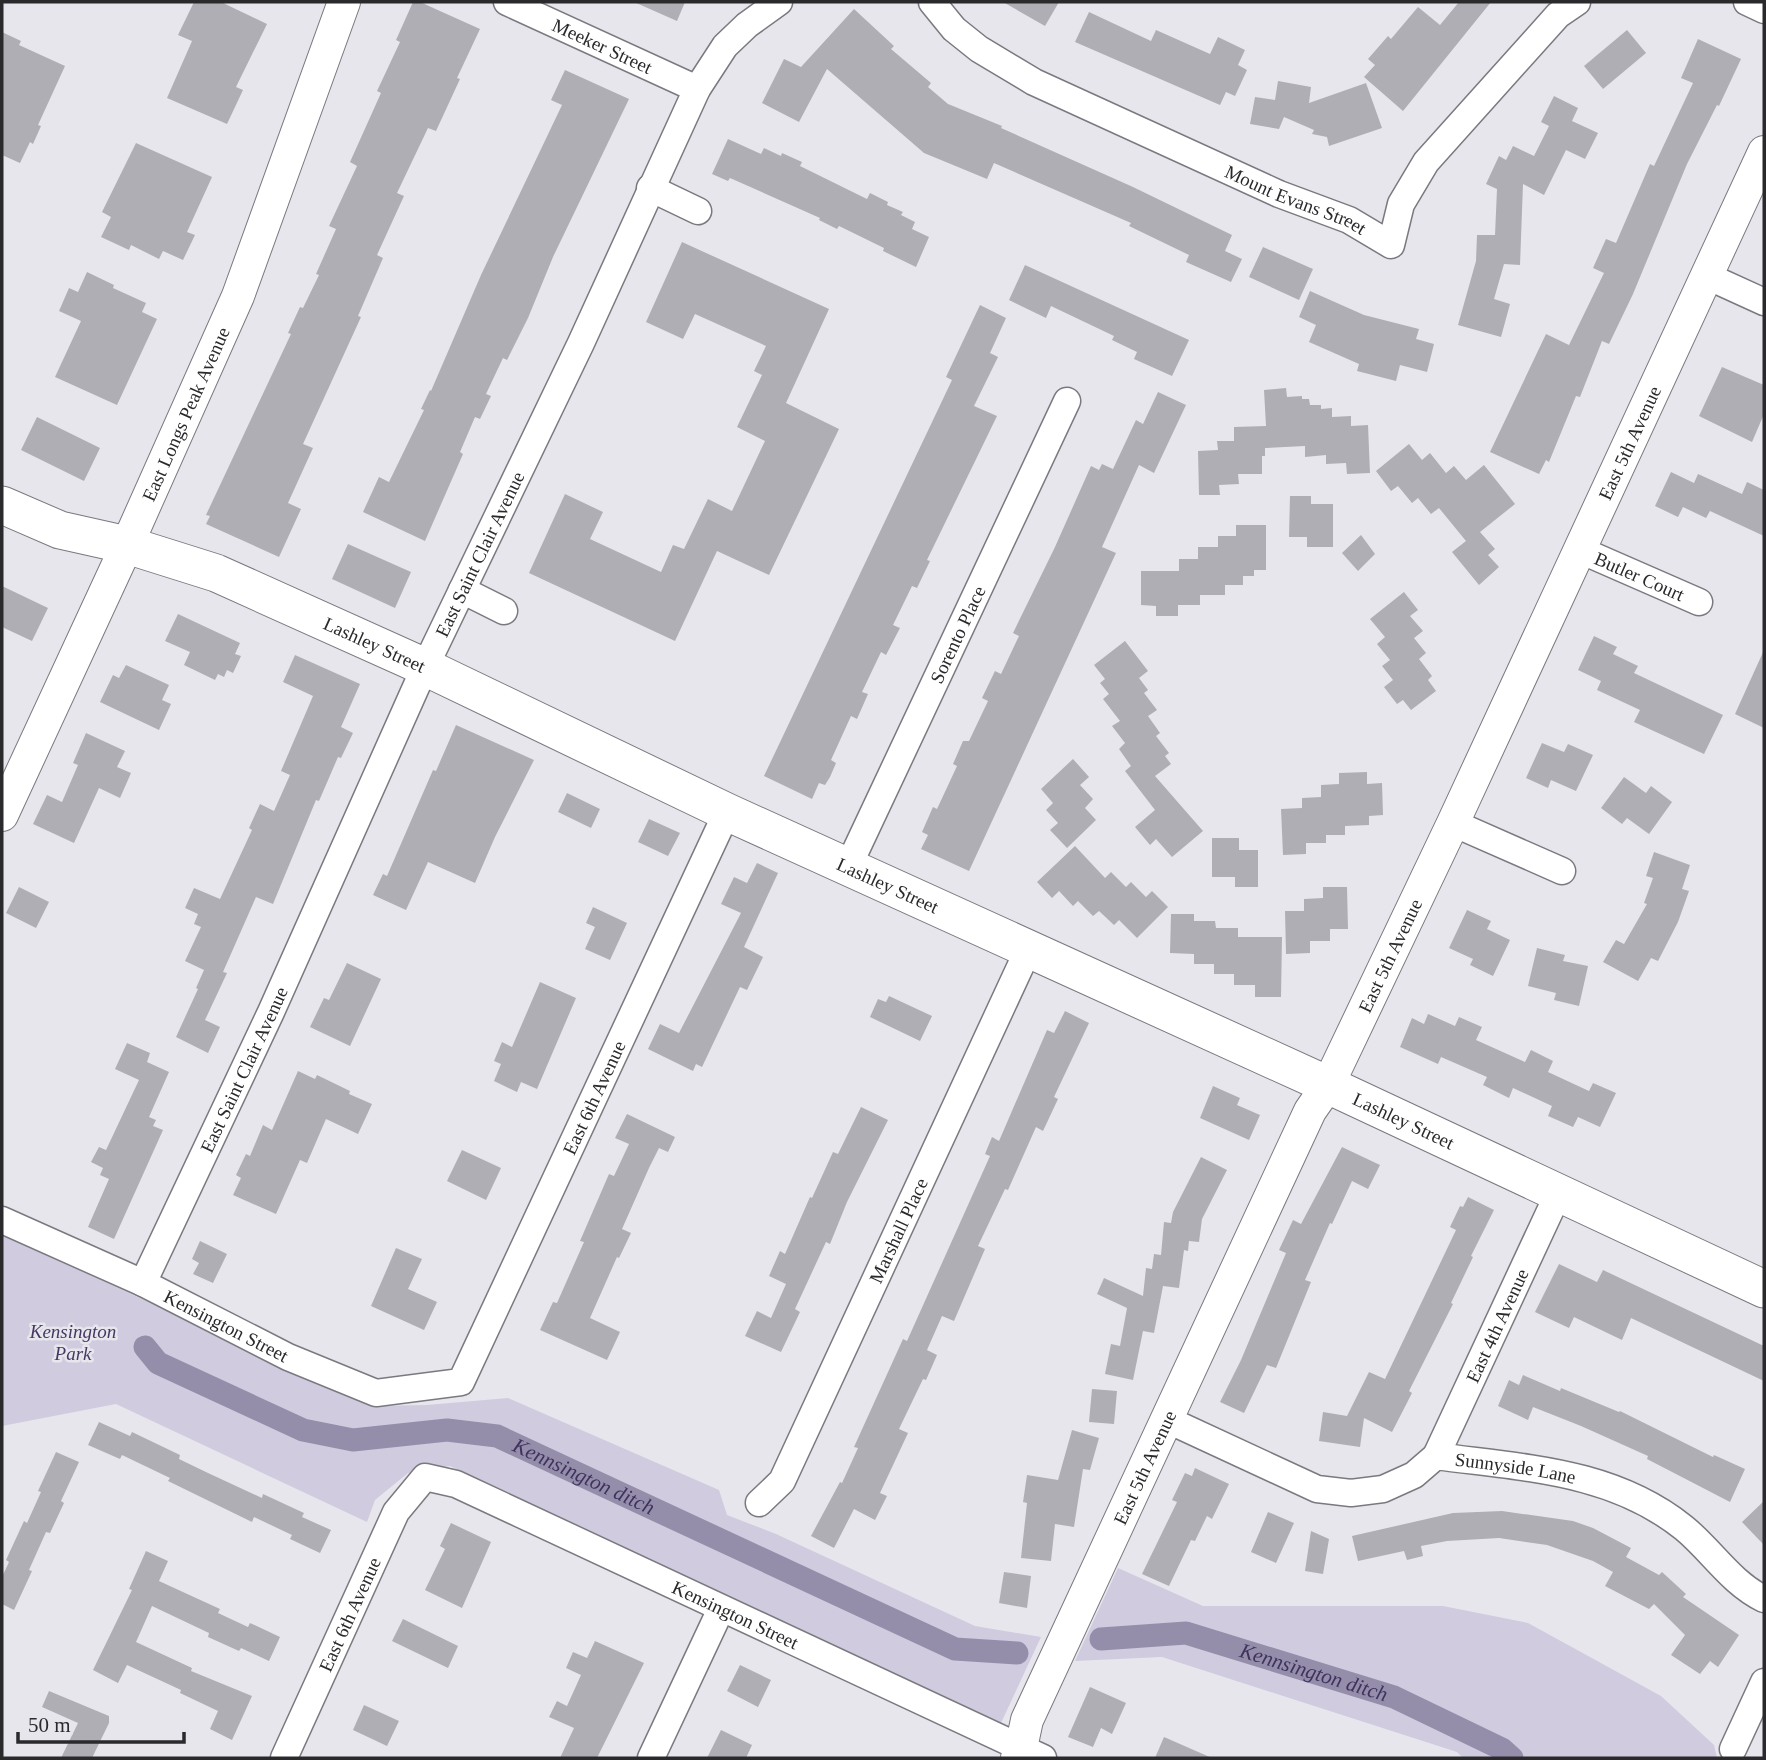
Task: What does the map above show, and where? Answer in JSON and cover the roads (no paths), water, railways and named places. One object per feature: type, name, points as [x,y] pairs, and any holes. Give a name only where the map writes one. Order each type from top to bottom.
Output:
[{"type":"main road","name":"Lashley Street","points":[[2,505],[60,530],[127,545],[216,572],[425,667],[727,812],[1328,1085],[1764,1289]]},
{"type":"street","name":"East Longs Peak Avenue","points":[[2,814],[127,545],[238,296],[344,2]]},
{"type":"street","name":"Meeker Street","points":[[507,2],[697,89]]},
{"type":"street","name":"East Saint Clair Avenue","points":[[143,1283],[271,1012],[425,667],[581,343],[697,89],[725,46],[747,25],[779,2]]},
{"type":"street","name":"Mount Evans Street","points":[[932,2],[954,29],[979,49],[1034,82],[1279,194],[1349,220],[1391,245],[1401,204],[1426,162],[1558,15],[1577,2]]},
{"type":"street","points":[[1747,2],[1764,10]]},
{"type":"street","name":"East 5th Avenue","points":[[1027,1755],[1027,1720],[1310,1111],[1328,1085],[1453,823],[1764,152]]},
{"type":"street","points":[[650,188],[698,211]]},
{"type":"street","points":[[1707,276],[1764,302]]},
{"type":"street","name":"Sorento Place","points":[[848,867],[1067,401]]},
{"type":"street","name":"Butler Court","points":[[1580,550],[1699,602]]},
{"type":"street","points":[[463,590],[504,611]]},
{"type":"street","name":"East 6th Avenue","points":[[461,1382],[727,812]]},
{"type":"street","points":[[1453,823],[1562,871]]},
{"type":"street","name":"Marshall Place","points":[[759,1503],[782,1481],[1028,950]]},
{"type":"street","name":"East 4th Avenue","points":[[1436,1456],[1558,1194]]},
{"type":"street","name":"Kensington Street","points":[[2,1220],[143,1283],[288,1357],[376,1393],[461,1382]]},
{"type":"street","name":"Sunnyside Lane","points":[[1168,1420],[1317,1489],[1351,1493],[1383,1489],[1414,1475],[1436,1456],[1597,1481],[1643,1501],[1685,1528],[1744,1588],[1764,1598]]},
{"type":"street","name":"East 6th Avenue","points":[[284,1758],[396,1512],[425,1477]]},
{"type":"street","name":"Kensington Street","points":[[425,1477],[456,1484],[1027,1755]]},
{"type":"street","points":[[651,1758],[721,1609]]},
{"type":"street","points":[[1733,1749],[1764,1682]]},
{"type":"waterway","name":"Kennsington ditch","points":[[145,1347],[158,1363],[303,1430],[353,1440],[447,1430],[497,1436],[955,1649],[1017,1653]]},
{"type":"waterway","name":"Kennsington ditch","points":[[1101,1639],[1186,1633],[1394,1697],[1502,1749],[1512,1758]]},
{"type":"park label","name":"Kensington Park","points":[[73,1342]]}]
